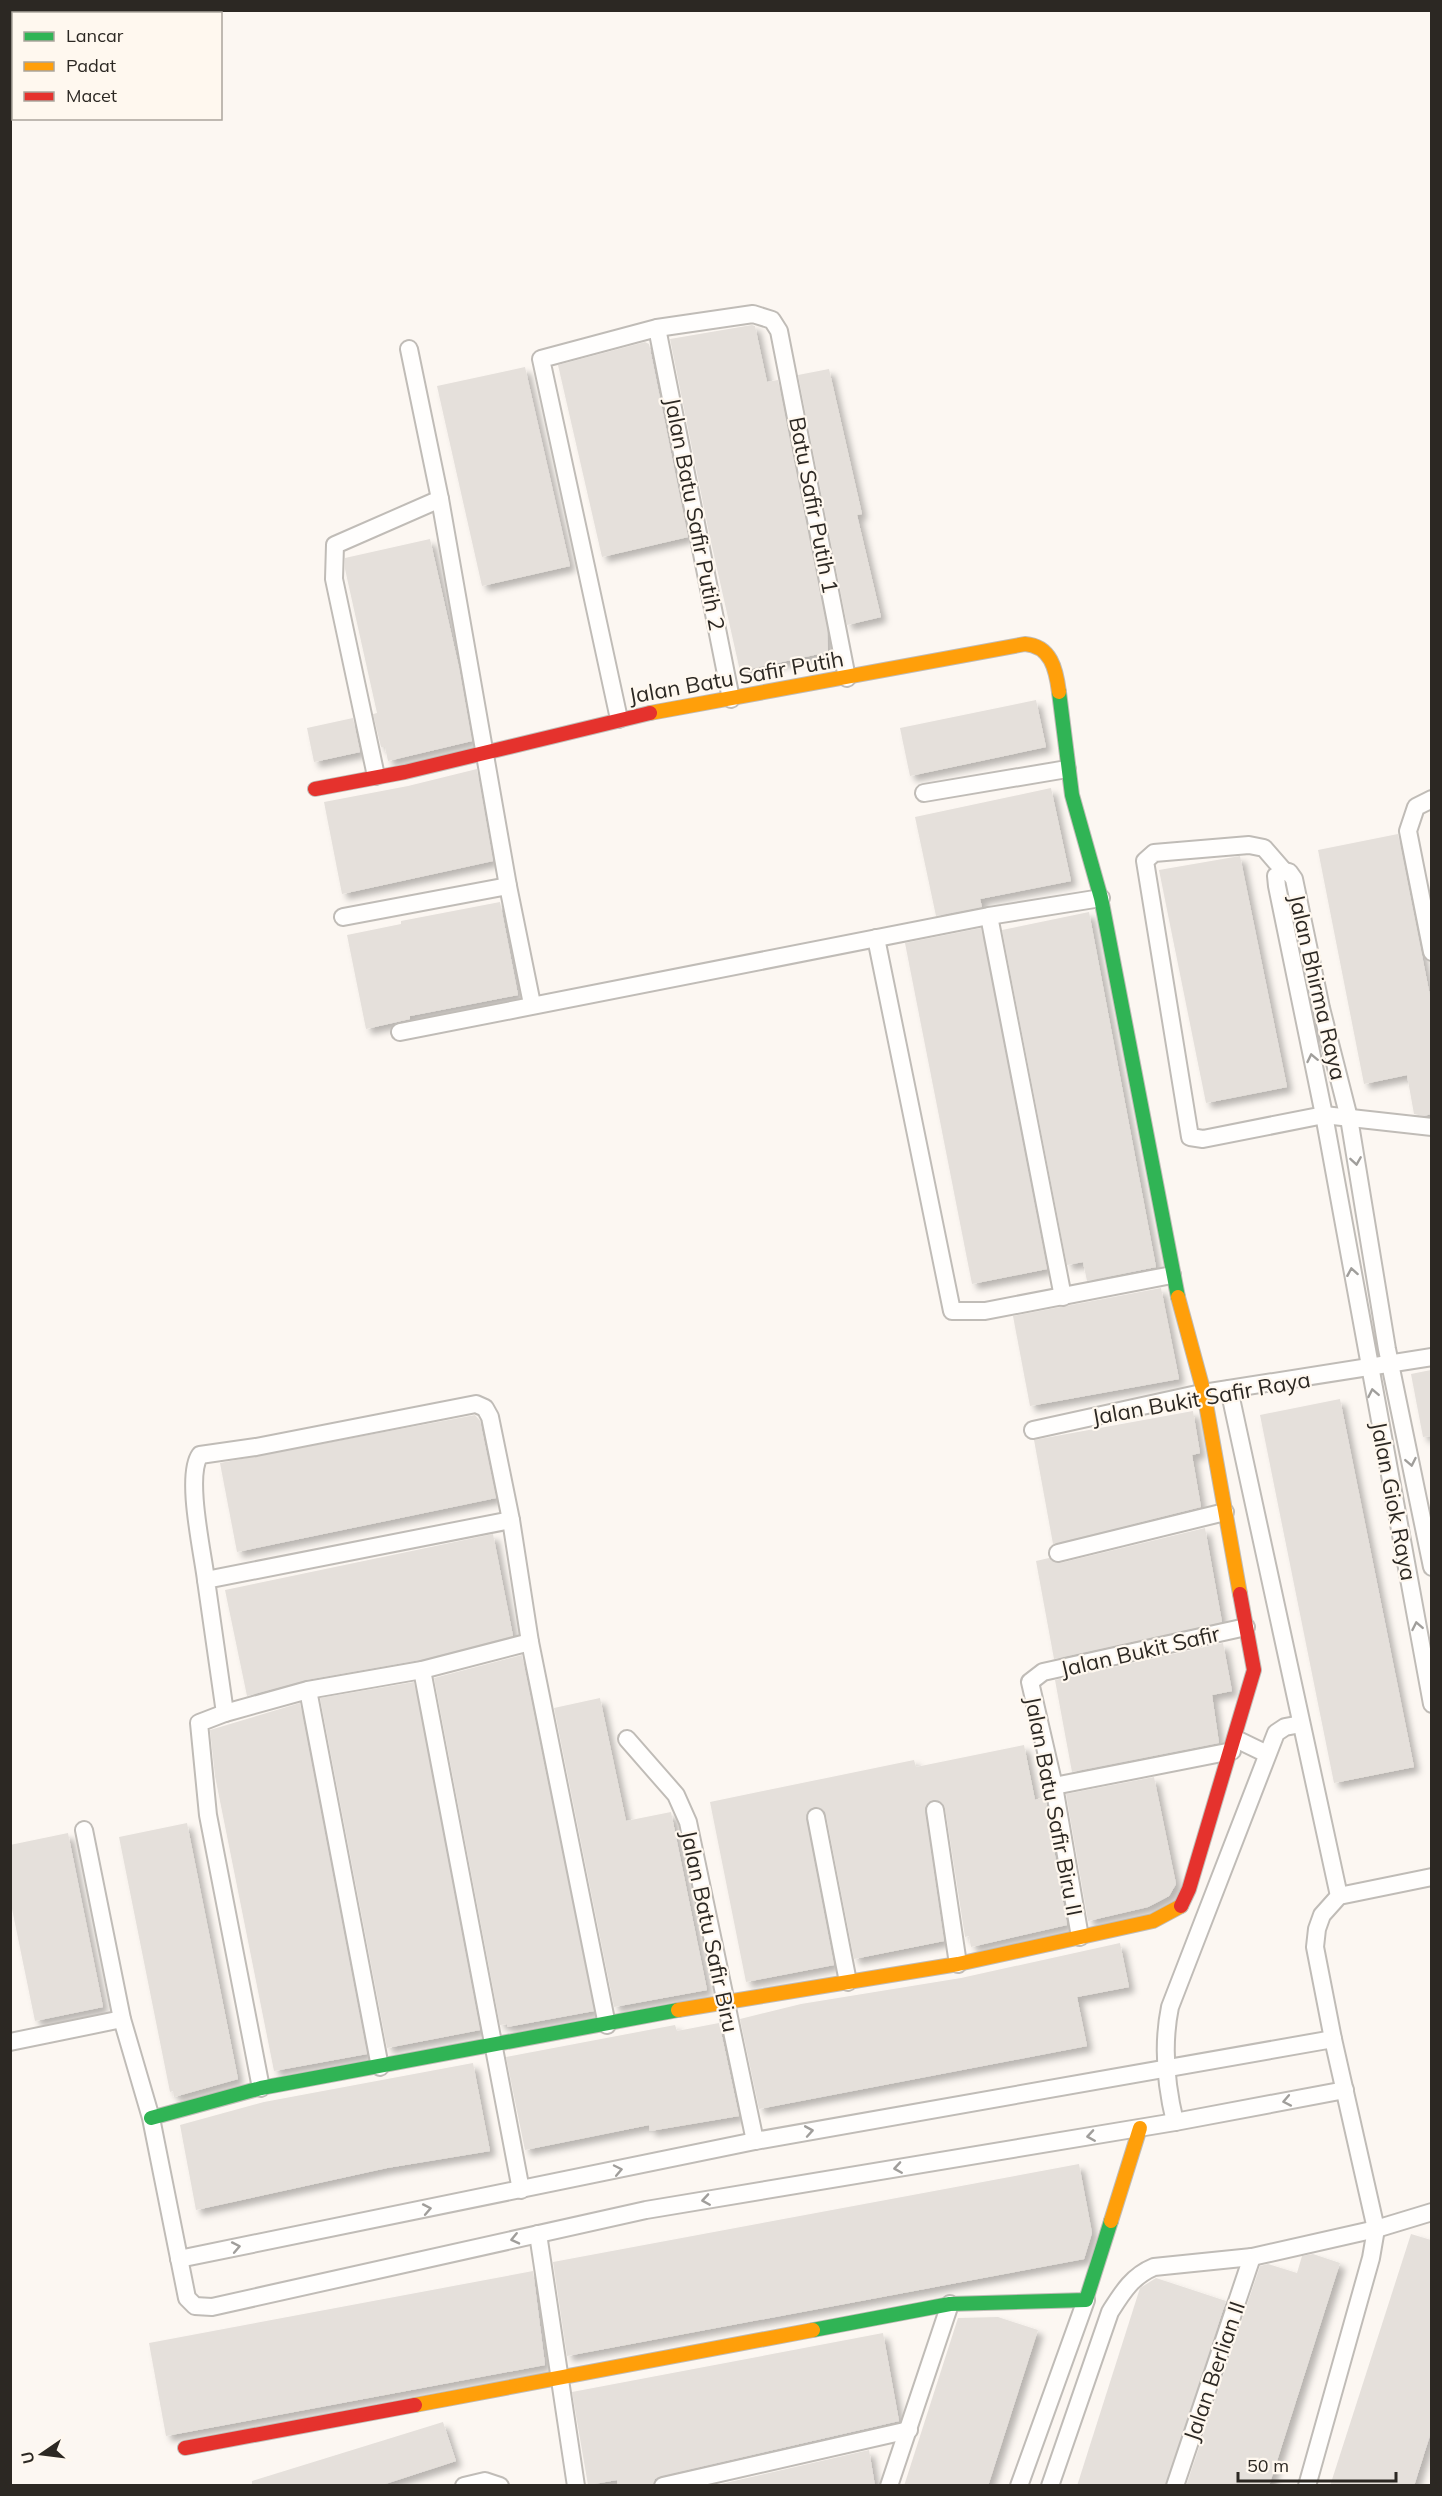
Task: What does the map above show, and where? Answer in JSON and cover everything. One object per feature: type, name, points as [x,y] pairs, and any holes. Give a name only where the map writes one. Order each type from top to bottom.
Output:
[{"type":"street","name":"Batu Safir Putih 1","points":[[657,328],[753,314],[772,320],[779,331],[847,678]]},
{"type":"street","name":"Jalan Batu Safir Putih 2","points":[[657,328],[731,699]]},
{"type":"street","points":[[619,719],[541,359],[657,328]]},
{"type":"street","points":[[410,349],[440,499],[487,752],[508,886],[532,1004]]},
{"type":"street","points":[[376,776],[334,579],[335,545],[440,499]]},
{"type":"street","name":"Jalan Batu Safir Putih","points":[[315,789],[405,772],[619,719],[1025,644],[1036,645],[1044,650],[1056,669],[1067,769]]},
{"type":"street","points":[[924,793],[1067,769],[1101,898],[1172,1275],[1217,1391],[1301,1724],[1339,1896]]},
{"type":"street","points":[[1431,799],[1416,807],[1411,816],[1408,831],[1431,952]]},
{"type":"street","points":[[1284,871],[1264,848],[1249,845],[1154,852],[1145,861],[1190,1137],[1203,1139],[1324,1115],[1431,1127]]},
{"type":"street","name":"Jalan Bhirma Raya","points":[[1369,1369],[1324,1115],[1277,886],[1276,876],[1284,871],[1289,872],[1294,879],[1321,1008],[1349,1118],[1392,1363]]},
{"type":"street","points":[[342,917],[508,886]]},
{"type":"street","points":[[400,1032],[532,1004],[988,916],[1101,898]]},
{"type":"street","points":[[988,916],[1063,1297]]},
{"type":"street","points":[[876,938],[952,1311],[985,1311],[1172,1275]]},
{"type":"street","name":"Jalan Bukit Safir Raya","points":[[1033,1430],[1217,1391],[1369,1369],[1431,1357]]},
{"type":"street","name":"Jalan Giok Raya","points":[[1392,1363],[1431,1567]]},
{"type":"street","name":"Jalan Giok Raya","points":[[1369,1369],[1431,1704]]},
{"type":"street","points":[[151,2118],[261,2088],[492,2044],[607,2025],[725,2001],[958,1964],[1153,1921],[1180,1907],[1192,1880],[1236,1744],[1254,1670],[1225,1512],[1217,1391]]},
{"type":"street","points":[[225,1713],[194,1490],[196,1462],[203,1453],[256,1447],[476,1404],[485,1408],[490,1417],[511,1520],[530,1642],[607,2025]]},
{"type":"street","points":[[1058,1553],[1225,1512]]},
{"type":"street","points":[[206,1580],[511,1520]]},
{"type":"street","name":"Jalan Bukit Safir","points":[[1035,1676],[1246,1627]]},
{"type":"street","points":[[261,2088],[208,1815],[200,1736],[201,1721],[308,1690],[422,1670],[530,1642]]},
{"type":"street","points":[[422,1670],[521,2190]]},
{"type":"street","name":"Jalan Batu Safir Biru II","points":[[1035,1676],[1030,1682],[1054,1786],[1080,1937]]},
{"type":"street","points":[[308,1690],[380,2067]]},
{"type":"street","points":[[1171,2117],[1166,2074],[1166,2024],[1170,2007],[1264,1753],[1276,1733],[1285,1727],[1301,1724]]},
{"type":"street","name":"Jalan Batu Safir Biru","points":[[627,1739],[676,1795],[684,1810],[755,2141]]},
{"type":"street","points":[[1054,1786],[1236,1744],[1264,1753]]},
{"type":"street","points":[[934,1810],[958,1964]]},
{"type":"street","points":[[816,1817],[848,1982]]},
{"type":"street","points":[[84,1830],[122,2019],[151,2118],[187,2298],[195,2306],[212,2307],[646,2210],[1144,2128],[1171,2117],[1345,2090]]},
{"type":"street","points":[[1307,2486],[1371,2258],[1376,2229],[1333,2039],[1315,1947],[1322,1915],[1339,1896],[1431,1877]]},
{"type":"street","points":[[11,2036],[122,2019]]},
{"type":"street","points":[[178,2259],[755,2141],[1166,2074],[1333,2039]]},
{"type":"street","points":[[1019,2486],[1086,2300],[1144,2128]]},
{"type":"street","points":[[1050,2486],[1110,2312],[1125,2287],[1142,2272],[1154,2267],[1252,2257],[1376,2229],[1431,2212]]},
{"type":"street","points":[[538,2234],[576,2486]]},
{"type":"street","name":"Jalan Berlian II","points":[[1175,2486],[1252,2257]]},
{"type":"street","points":[[185,2448],[950,2304],[1086,2300]]},
{"type":"street","points":[[889,2486],[950,2304]]},
{"type":"street","points":[[663,2486],[909,2430]]},
{"type":"street","points":[[464,2486],[485,2481],[500,2486]]},
{"type":"building","points":[[755,326],[767,382],[778,380],[827,629],[828,652],[740,671],[709,533],[670,339]]},
{"type":"building","points":[[645,342],[649,344],[688,537],[602,557],[558,365]]},
{"type":"building","points":[[525,367],[570,566],[482,586],[437,386]]},
{"type":"building","points":[[829,369],[862,514],[857,515],[881,617],[847,625],[798,375]]},
{"type":"building","points":[[430,539],[459,668],[472,741],[388,761],[385,747],[381,747],[373,714],[377,713],[345,569],[345,558]]},
{"type":"building","points":[[1036,700],[1046,747],[910,776],[900,728]]},
{"type":"building","points":[[353,718],[360,752],[314,762],[307,728]]},
{"type":"building","points":[[477,769],[493,861],[342,894],[324,802],[408,786]]},
{"type":"building","points":[[1051,788],[1071,881],[980,899],[982,907],[936,916],[915,817]]},
{"type":"building","points":[[1398,834],[1431,1001],[1431,1114],[1424,1116],[1414,1114],[1407,1075],[1364,1084],[1318,850]]},
{"type":"building","points":[[1240,856],[1287,1087],[1206,1103],[1159,870]]},
{"type":"building","points":[[500,902],[518,995],[410,1016],[410,1019],[366,1029],[347,935],[401,924],[401,921]]},
{"type":"building","points":[[1089,912],[1156,1267],[1087,1281],[1083,1262],[1067,1265],[1002,930]]},
{"type":"building","points":[[981,928],[1047,1269],[972,1284],[905,943]]},
{"type":"building","points":[[1161,1288],[1179,1379],[1030,1406],[1013,1316]]},
{"type":"building","points":[[1431,1370],[1431,1436],[1423,1437],[1411,1374]]},
{"type":"building","points":[[1340,1399],[1414,1767],[1334,1783],[1260,1415]]},
{"type":"building","points":[[1193,1411],[1200,1453],[1192,1455],[1201,1507],[1053,1544],[1034,1440]]},
{"type":"building","points":[[475,1415],[480,1421],[496,1498],[237,1552],[220,1463]]},
{"type":"building","points":[[1205,1528],[1222,1622],[1054,1659],[1036,1561],[1049,1558],[1060,1563]]},
{"type":"building","points":[[493,1534],[513,1636],[420,1660],[306,1680],[247,1696],[225,1590]]},
{"type":"building","points":[[1223,1643],[1232,1691],[1212,1695],[1219,1743],[1072,1772],[1055,1680]]},
{"type":"building","points":[[522,1655],[594,2011],[507,2027],[507,2024],[500,2025],[434,1678]]},
{"type":"building","points":[[414,1682],[480,2030],[387,2048],[320,1698]]},
{"type":"building","points":[[600,1698],[626,1821],[671,1812],[707,1990],[614,2007],[554,1708]]},
{"type":"building","points":[[300,1703],[367,2054],[274,2071],[215,1776],[210,1730]]},
{"type":"building","points":[[1024,1745],[1035,1800],[1045,1797],[1067,1925],[971,1947],[969,1936],[965,1937],[945,1808],[939,1801],[933,1800],[926,1806],[925,1812],[944,1941],[854,1959],[826,1815],[823,1810],[815,1807],[809,1810],[806,1819],[834,1965],[746,1982],[710,1802],[914,1760],[916,1767]]},
{"type":"building","points":[[1154,1777],[1176,1884],[1169,1896],[1148,1907],[1088,1921],[1066,1794]]},
{"type":"building","points":[[187,1823],[238,2079],[174,2097],[173,2091],[170,2092],[119,1837]]},
{"type":"building","points":[[68,1833],[103,2007],[35,2021],[10,1899],[10,1845]]},
{"type":"building","points":[[1120,1943],[1129,1987],[1077,1997],[1087,2046],[759,2109],[740,2019],[801,2004],[961,1978]]},
{"type":"building","points":[[719,2023],[739,2116],[650,2131],[649,2125],[525,2150],[506,2057],[675,2025],[677,2031]]},
{"type":"building","points":[[473,2063],[490,2151],[387,2168],[196,2210],[180,2125],[264,2102]]},
{"type":"building","points":[[1079,2164],[1092,2233],[1084,2259],[567,2356],[553,2262]]},
{"type":"building","points":[[1411,2234],[1431,2240],[1431,2432],[1414,2486],[1330,2486]]},
{"type":"building","points":[[1313,2254],[1340,2263],[1269,2486],[1186,2486],[1260,2266],[1268,2264],[1297,2273],[1302,2256]]},
{"type":"building","points":[[533,2271],[545,2365],[166,2436],[149,2343]]},
{"type":"building","points":[[1156,2278],[1226,2301],[1165,2486],[1077,2486],[1140,2288]]},
{"type":"building","points":[[998,2317],[1038,2330],[988,2486],[904,2486],[958,2318]]},
{"type":"building","points":[[883,2333],[899,2421],[661,2476],[655,2479],[653,2486],[618,2486],[617,2480],[588,2485],[572,2392]]},
{"type":"building","points":[[443,2422],[456,2461],[379,2486],[252,2486],[252,2481]]},
{"type":"building","points":[[869,2450],[875,2486],[712,2486]]},
{"type":"traffic: fast","points":[[1059,692],[1072,795],[1101,898],[1178,1297]]},
{"type":"traffic: fast","points":[[151,2118],[261,2088],[678,2010]]},
{"type":"traffic: fast","points":[[813,2330],[950,2304],[1086,2300],[1111,2221]]},
{"type":"traffic: slow","points":[[650,713],[1025,644],[1041,649],[1051,660],[1059,692]]},
{"type":"traffic: slow","points":[[1178,1297],[1204,1393],[1240,1594]]},
{"type":"traffic: slow","points":[[678,2010],[958,1964],[1153,1921],[1181,1906]]},
{"type":"traffic: slow","points":[[1111,2221],[1140,2128]]},
{"type":"traffic: slow","points":[[415,2405],[813,2330]]},
{"type":"traffic: jam","points":[[315,789],[405,772],[650,713]]},
{"type":"traffic: jam","points":[[1181,1906],[1189,1889],[1254,1670],[1240,1594]]},
{"type":"traffic: jam","points":[[185,2448],[415,2405]]}]
